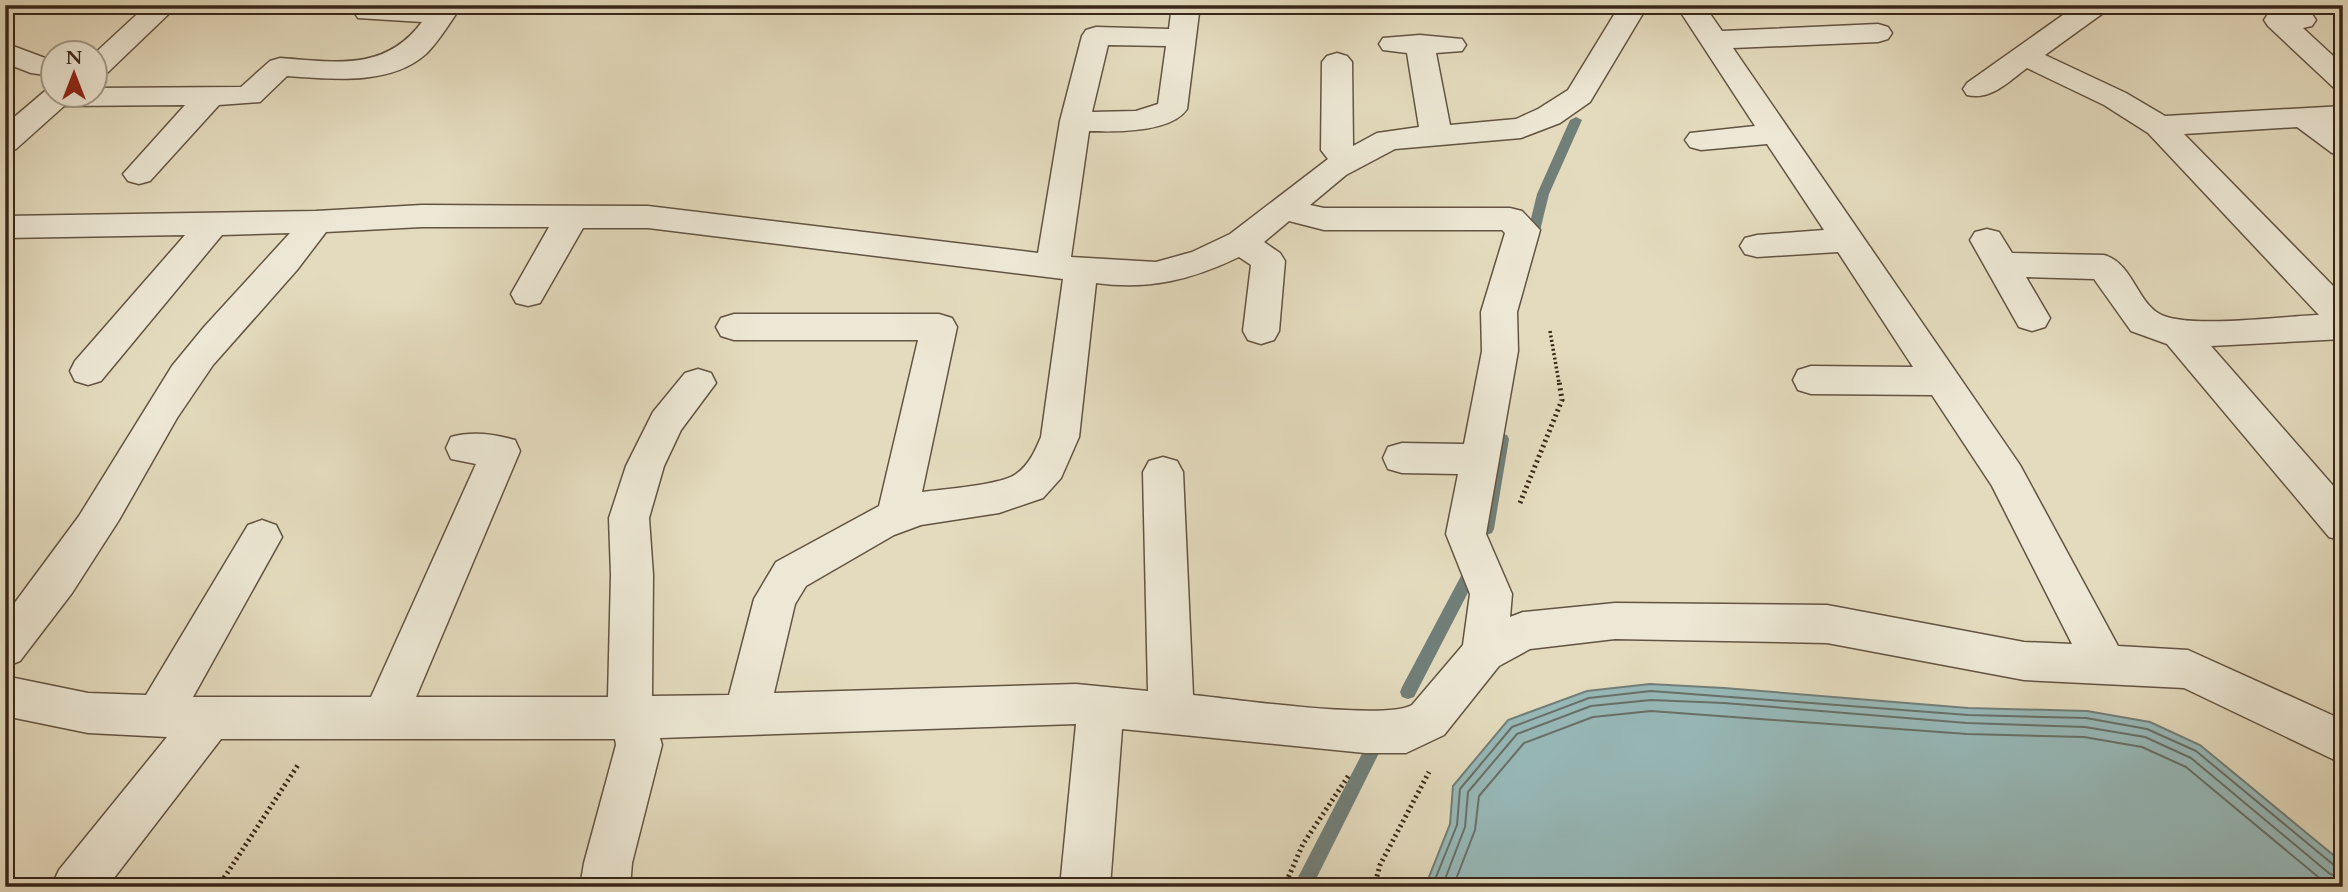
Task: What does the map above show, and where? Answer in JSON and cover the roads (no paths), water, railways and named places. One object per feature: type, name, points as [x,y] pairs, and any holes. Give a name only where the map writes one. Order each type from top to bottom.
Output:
[{"type":"street","points":[[108,57],[164,5]]},
{"type":"street","points":[[1075,121],[1119,123],[1151,120],[1172,109],[1186,5]]},
{"type":"street","points":[[5,227],[212,225],[422,216],[648,217],[1067,268],[1156,274],[1204,260],[1242,242],[1335,168],[1388,140],[1521,128],[1569,103],[1579,96],[1634,5]]},
{"type":"street","points":[[1690,5],[2006,476],[2105,664]]},
{"type":"street","points":[[1978,89],[2096,5]]},
{"type":"street","points":[[368,12],[445,9]]},
{"type":"street","points":[[108,96],[249,96],[280,67],[348,70],[370,68],[395,60],[413,50],[445,9]]},
{"type":"street","points":[[2302,20],[2278,20],[2343,81]]},
{"type":"street","points":[[1713,40],[1878,33]]},
{"type":"street","points":[[746,715],[775,599],[791,574],[880,523],[918,509],[999,497],[1028,487],[1046,467],[1060,437],[1075,121],[1096,36],[1182,38]]},
{"type":"street","points":[[1436,135],[1406,44],[1452,45]]},
{"type":"street","points":[[5,52],[38,66]]},
{"type":"street","points":[[2025,56],[2115,99],[2159,126],[2343,318]]},
{"type":"street","points":[[1336,62],[1337,150],[1348,161]]},
{"type":"street","points":[[139,174],[210,96]]},
{"type":"street","points":[[5,142],[44,108]]},
{"type":"street","points":[[2159,126],[2343,115]]},
{"type":"street","points":[[2306,119],[2343,146]]},
{"type":"street","points":[[1701,140],[1776,134]]},
{"type":"street","points":[[1284,209],[1324,219],[1510,219],[1523,230],[1499,312],[1500,351],[1466,534],[1491,594],[1484,652]]},
{"type":"street","points":[[528,294],[572,217]]},
{"type":"street","points":[[5,648],[40,606],[104,510],[184,377],[221,328],[295,252],[316,222]]},
{"type":"street","points":[[88,371],[212,225]]},
{"type":"street","points":[[1757,246],[1847,240]]},
{"type":"street","points":[[1242,242],[1268,261],[1261,331]]},
{"type":"street","points":[[2032,318],[1995,253],[2104,267],[2144,322],[2180,335],[2343,326]]},
{"type":"street","points":[[734,327],[939,327],[897,517]]},
{"type":"street","points":[[2180,335],[2343,525]]},
{"type":"street","points":[[1811,380],[1942,381]]},
{"type":"street","points":[[605,887],[608,863],[639,745],[629,696],[632,575],[629,518],[645,466],[666,422],[698,383]]},
{"type":"street","points":[[384,719],[500,451],[466,448]]},
{"type":"street","points":[[1402,458],[1481,459]]},
{"type":"street","points":[[1163,472],[1171,712]]},
{"type":"street","points":[[158,716],[262,537]]},
{"type":"street","points":[[5,695],[88,713],[210,718],[634,718],[1076,704],[1365,732],[1406,732],[1428,720],[1484,652],[1523,631],[1615,621],[1788,624],[1861,629],[2024,661],[2188,669],[2343,743]]},
{"type":"street","points":[[1085,887],[1101,706]]},
{"type":"street","points":[[76,887],[210,718]]},
{"type":"water","points":[[1650,684],[1968,708],[2087,711],[2150,722],[2200,745],[2343,863],[2343,887],[1425,887],[1450,824],[1453,786],[1508,720],[1587,691]]},
{"type":"waterway","points":[[1531,243],[1543,194],[1576,120]]},
{"type":"waterway","points":[[1487,529],[1502,439]]},
{"type":"waterway","points":[[1408,692],[1467,579]]},
{"type":"waterway","points":[[1302,887],[1372,751]]}]
